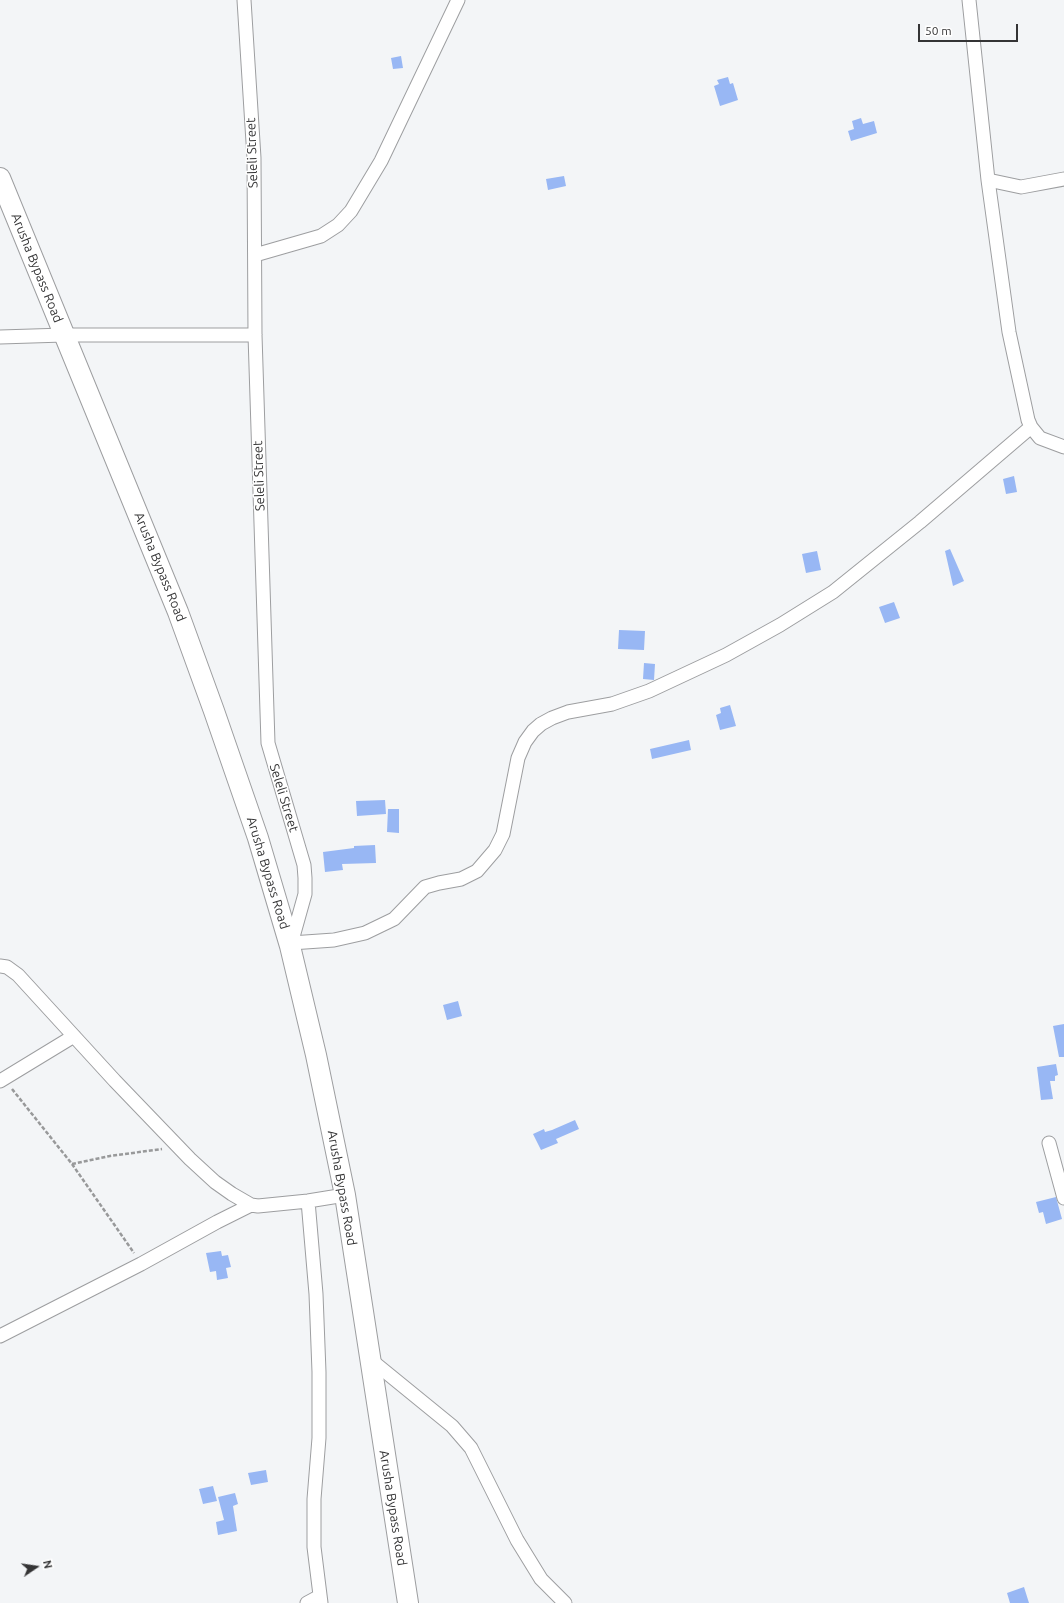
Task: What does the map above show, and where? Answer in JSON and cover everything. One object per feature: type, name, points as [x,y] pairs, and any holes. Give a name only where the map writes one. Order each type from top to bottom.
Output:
[{"type":"main road","name":"Arusha Bypass Road","points":[[0,178],[181,619],[258,838],[291,945],[316,1054],[345,1195],[408,1603]]},
{"type":"street","name":"Seleli Street","points":[[244,0],[254,158],[255,335],[268,743],[304,865],[305,878],[305,894],[291,945]]},
{"type":"street","points":[[255,255],[320,236],[338,225],[351,211],[381,161],[458,0]]},
{"type":"street","points":[[969,0],[988,180],[1010,332],[1028,420],[1031,427],[1040,438],[1064,447]]},
{"type":"street","points":[[988,180],[1021,187],[1028,187],[1064,179]]},
{"type":"street","points":[[0,337],[64,335],[255,335]]},
{"type":"street","points":[[291,945],[334,940],[365,933],[394,919],[425,888],[440,883],[461,879],[477,871],[496,850],[503,834],[518,758],[525,742],[533,731],[541,724],[568,712],[612,704],[649,691],[726,656],[780,625],[833,592],[920,522],[1031,427]]},
{"type":"street","points":[[0,966],[7,967],[18,975],[178,1147],[215,1182],[232,1194],[251,1205],[270,1206],[345,1195]]},
{"type":"street","points":[[2,1080],[74,1036]]},
{"type":"street","points":[[1050,1144],[1064,1198]]},
{"type":"street","points":[[307,1603],[320,1599],[314,1547],[314,1499],[319,1438],[320,1372],[316,1294],[308,1201]]},
{"type":"street","points":[[1,1333],[141,1264],[251,1205]]},
{"type":"street","points":[[371,1360],[452,1426],[470,1448],[517,1540],[541,1579],[565,1603]]},
{"type":"path","points":[[2,1080],[72,1164],[141,1264]]},
{"type":"path","points":[[72,1164],[110,1156],[178,1147]]},
{"type":"building","points":[[401,56],[403,68],[393,69],[391,58]]},
{"type":"building","points":[[728,77],[730,84],[733,83],[738,100],[720,106],[714,86],[719,84],[717,80]]},
{"type":"building","points":[[861,118],[863,124],[874,121],[877,133],[851,141],[848,131],[854,129],[852,121]]},
{"type":"building","points":[[564,176],[566,186],[548,190],[546,179]]},
{"type":"building","points":[[1014,476],[1017,492],[1006,494],[1003,479]]},
{"type":"building","points":[[950,549],[964,581],[953,586],[945,551]]},
{"type":"building","points":[[817,551],[821,570],[806,573],[802,554]]},
{"type":"building","points":[[894,602],[900,618],[885,623],[879,607]]},
{"type":"building","points":[[619,630],[645,631],[644,650],[618,649]]},
{"type":"building","points":[[644,663],[655,664],[654,680],[643,679]]},
{"type":"building","points":[[730,705],[736,726],[720,730],[716,715],[721,713],[720,708]]},
{"type":"building","points":[[689,740],[691,750],[652,759],[650,749]]},
{"type":"building","points":[[385,800],[386,814],[357,816],[356,801]]},
{"type":"building","points":[[388,809],[399,809],[399,833],[387,832]]},
{"type":"building","points":[[375,845],[376,863],[342,864],[343,870],[325,872],[323,852],[354,848],[354,846]]},
{"type":"building","points":[[458,1001],[462,1016],[447,1020],[443,1005]]},
{"type":"building","points":[[1064,1024],[1064,1057],[1059,1057],[1053,1026]]},
{"type":"building","points":[[1056,1064],[1058,1075],[1055,1076],[1055,1081],[1050,1081],[1053,1099],[1041,1100],[1037,1067]]},
{"type":"building","points":[[575,1120],[579,1129],[556,1139],[558,1143],[541,1150],[533,1134],[544,1129],[545,1132],[552,1130]]},
{"type":"building","points":[[1056,1197],[1062,1219],[1046,1224],[1043,1212],[1039,1213],[1036,1202]]},
{"type":"building","points":[[221,1251],[222,1256],[228,1255],[231,1267],[226,1268],[228,1278],[217,1280],[216,1271],[210,1272],[206,1253]]},
{"type":"building","points":[[266,1470],[268,1482],[251,1485],[248,1473]]},
{"type":"building","points":[[213,1486],[217,1501],[203,1504],[199,1489]]},
{"type":"building","points":[[235,1493],[238,1504],[233,1506],[237,1531],[218,1535],[216,1522],[224,1520],[218,1497]]},
{"type":"building","points":[[1024,1587],[1029,1603],[1010,1603],[1007,1593]]}]
